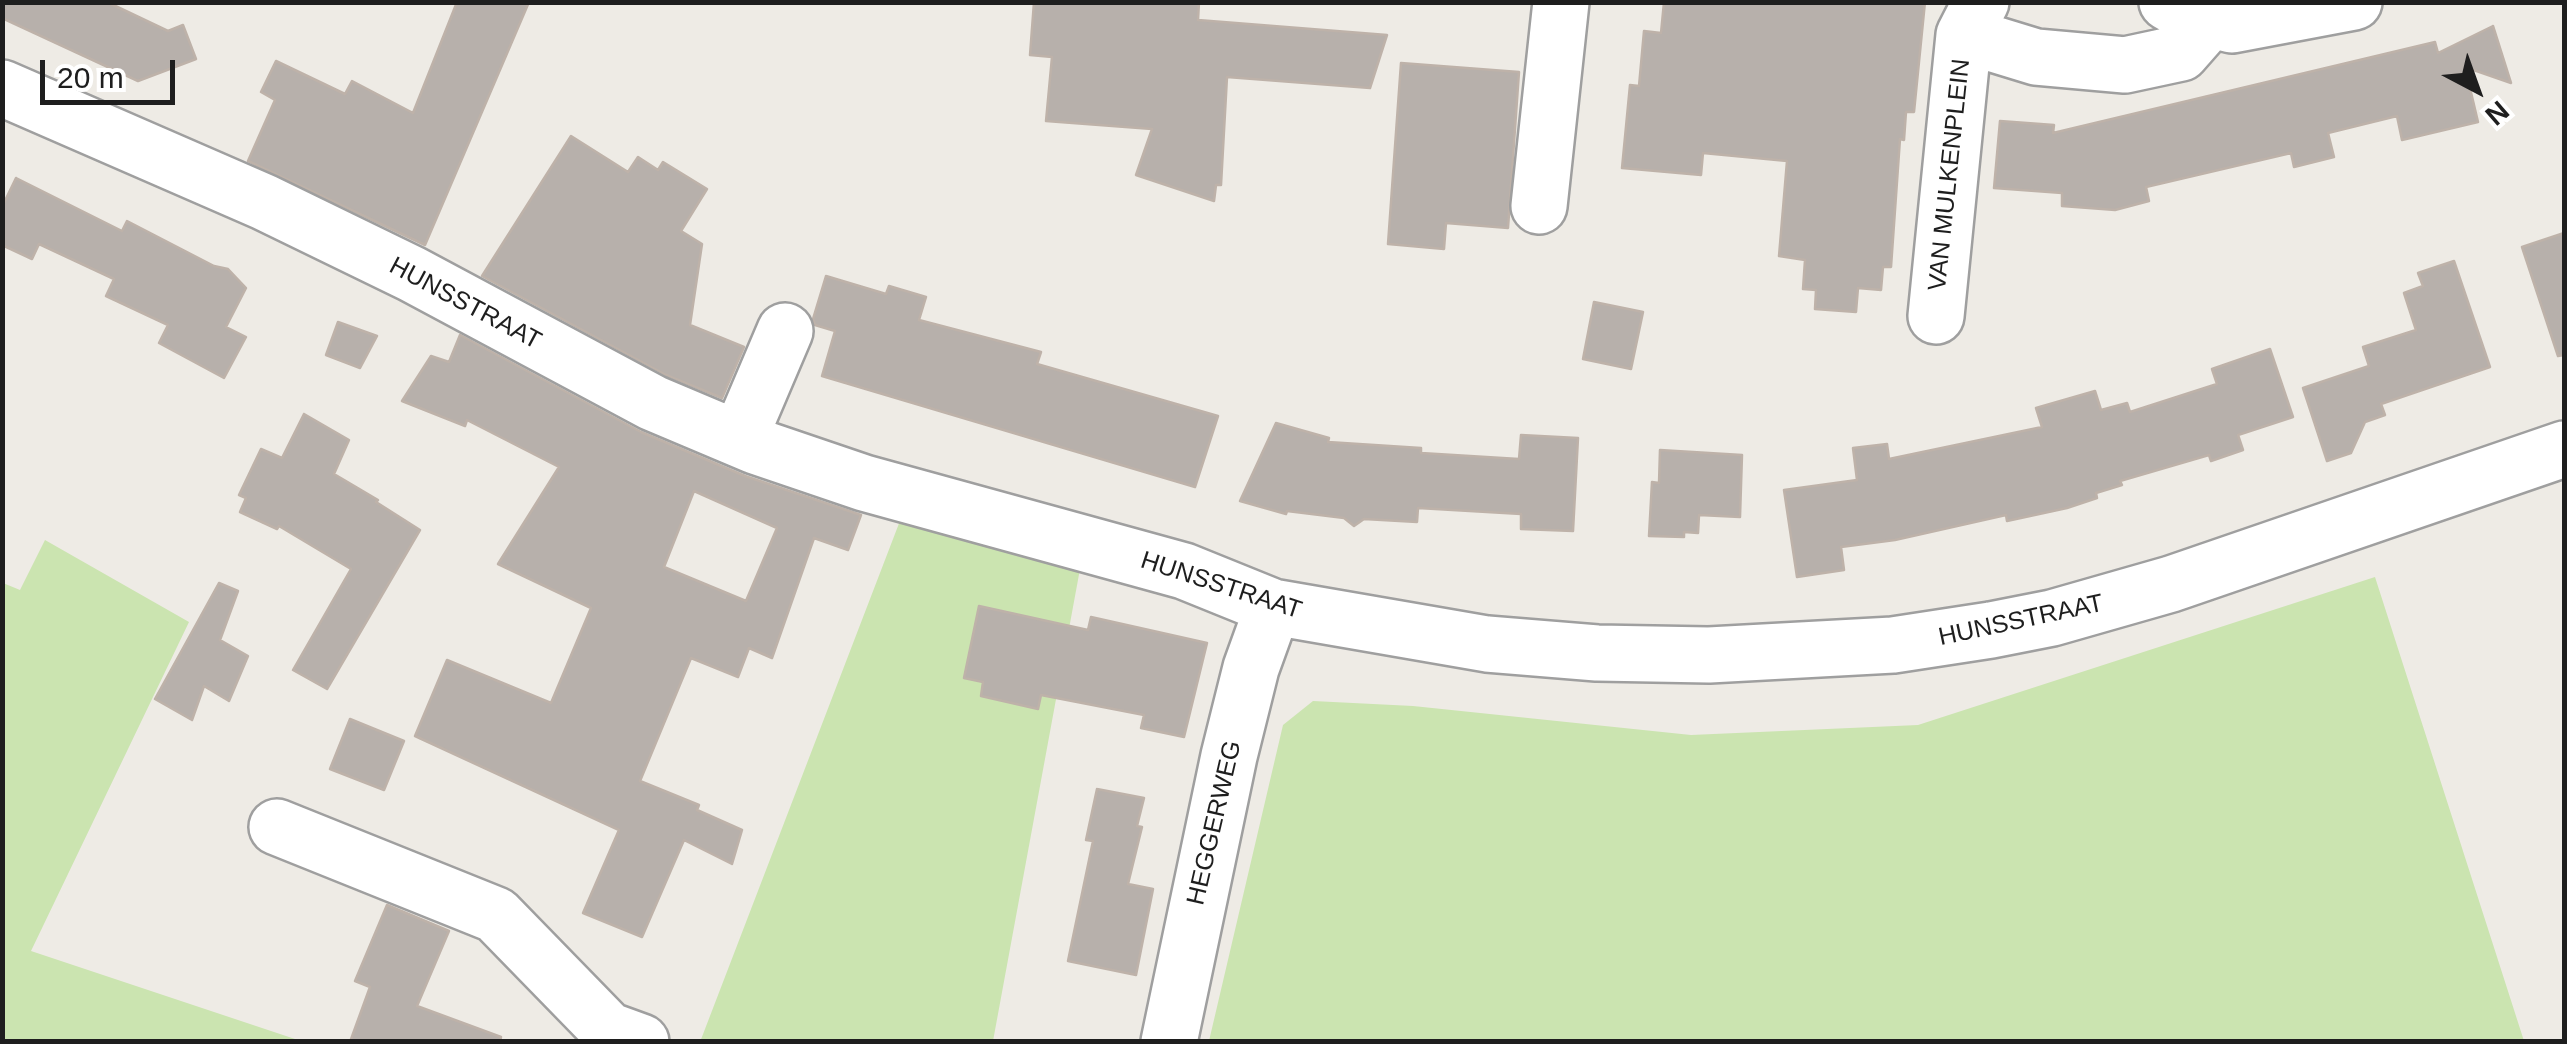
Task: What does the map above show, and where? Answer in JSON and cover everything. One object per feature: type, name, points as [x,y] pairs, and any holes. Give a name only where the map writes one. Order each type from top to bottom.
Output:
[{"type":"street","name":"VAN MULKENPLEIN","points":[[1936,316],[1972,19],[2036,56],[2125,65],[2181,53],[2188,11],[2232,26],[2354,2]]},
{"type":"street","points":[[1538,206],[1550,3]]},
{"type":"street","name":"HUNSSTRAAT","points":[[2,88],[264,202],[412,274],[652,404],[739,439],[864,483],[1184,571],[1272,607],[1469,641],[1546,650],[1709,656],[1893,645],[1992,630],[2105,604],[2170,584],[2564,449]]},
{"type":"street","points":[[739,439],[785,331]]},
{"type":"street","name":"HEGGERWEG","points":[[1169,1042],[1229,756],[1251,668],[1272,607]]},
{"type":"street","points":[[277,826],[496,915],[608,1030],[641,1042]]},
{"type":"green space","points":[[903,513],[1080,569],[993,1041],[700,1042]]},
{"type":"green space","points":[[45,540],[189,622],[31,951],[301,1041],[3,1041],[3,583],[20,590]]},
{"type":"green space","points":[[2375,577],[2524,1041],[1209,1041],[1283,725],[1313,701],[1413,706],[1691,735],[1918,725]]},
{"type":"building","points":[[2,2],[107,2],[168,31],[183,25],[196,59],[138,81],[2,18]]},
{"type":"building","points":[[457,2],[529,2],[425,245],[248,161],[275,100],[261,92],[276,61],[345,94],[352,81],[413,113]]},
{"type":"building","points":[[1034,2],[1199,2],[1198,20],[1387,35],[1370,88],[1227,77],[1221,185],[1216,185],[1214,201],[1136,175],[1152,129],[1046,121],[1052,57],[1030,55]]},
{"type":"building","points":[[1664,2],[1925,2],[1914,112],[1906,112],[1904,140],[1900,139],[1891,267],[1883,267],[1881,290],[1858,288],[1856,312],[1815,309],[1816,290],[1803,289],[1805,260],[1779,256],[1787,161],[1703,153],[1701,175],[1622,168],[1630,85],[1639,86],[1644,31],[1661,33]]},
{"type":"building","points":[[2493,26],[2511,83],[2465,67],[2478,122],[2402,140],[2397,116],[2328,133],[2334,157],[2294,167],[2291,153],[2146,187],[2149,201],[2115,210],[2062,206],[2062,193],[1994,188],[2000,121],[2054,125],[2053,133],[2435,42],[2438,53]]},
{"type":"building","points":[[1401,63],[1519,72],[1508,228],[1446,223],[1444,249],[1388,244]]},
{"type":"building","points":[[571,136],[628,172],[638,157],[658,170],[663,162],[707,189],[681,231],[702,244],[690,325],[744,347],[722,398],[666,375],[482,276]]},
{"type":"building","points":[[16,178],[122,231],[127,221],[214,266],[228,269],[246,288],[226,327],[246,337],[224,378],[159,343],[168,325],[106,296],[114,279],[39,244],[32,259],[2,245],[2,207]]},
{"type":"building","points":[[2564,233],[2564,355],[2558,356],[2522,247]]},
{"type":"building","points":[[2454,261],[2490,367],[2381,404],[2385,415],[2365,422],[2351,453],[2327,461],[2303,388],[2369,366],[2363,347],[2416,330],[2404,293],[2423,286],[2418,273]]},
{"type":"building","points":[[826,276],[886,294],[889,286],[926,297],[919,320],[1041,352],[1037,364],[1218,416],[1195,487],[822,376],[835,331],[815,325],[813,319]]},
{"type":"building","points":[[1594,302],[1643,312],[1631,369],[1583,359]]},
{"type":"building","points":[[338,322],[377,336],[360,368],[326,355]]},
{"type":"building","points":[[460,335],[641,432],[745,476],[861,515],[848,550],[814,538],[772,658],[749,648],[738,677],[691,658],[640,781],[699,805],[697,810],[742,830],[732,864],[684,840],[642,937],[583,913],[619,830],[415,736],[447,660],[551,703],[591,608],[498,564],[559,467],[467,420],[465,426],[402,401],[431,356],[449,362]],"holes":[[[694,491],[777,528],[746,601],[664,567]]]},
{"type":"building","points":[[2270,349],[2293,417],[2238,435],[2243,450],[2211,461],[2209,455],[2120,481],[2122,485],[2096,493],[2097,498],[2067,508],[2007,521],[2006,515],[1895,540],[1841,547],[1844,570],[1797,577],[1784,490],[1857,480],[1853,448],[1887,444],[1889,459],[2042,427],[2036,408],[2095,391],[2101,410],[2127,403],[2130,412],[2217,384],[2212,369]]},
{"type":"building","points":[[304,414],[349,440],[334,474],[420,530],[327,689],[293,670],[351,569],[279,526],[277,529],[240,512],[246,498],[239,495],[261,449],[282,458]]},
{"type":"building","points":[[1276,423],[1329,438],[1328,442],[1519,459],[1521,435],[1578,438],[1573,531],[1521,529],[1521,514],[1418,508],[1417,522],[1364,519],[1354,526],[1344,518],[1287,511],[1286,514],[1240,501]]},
{"type":"building","points":[[1660,450],[1742,455],[1740,517],[1699,515],[1698,533],[1684,532],[1684,537],[1649,536],[1652,482],[1659,483]]},
{"type":"building","points":[[219,583],[238,591],[220,640],[248,656],[229,701],[204,686],[192,720],[155,699]]},
{"type":"building","points":[[979,606],[1088,630],[1091,617],[1207,643],[1184,737],[1141,728],[1144,715],[1041,695],[1038,709],[981,696],[983,682],[964,678]]},
{"type":"building","points":[[350,719],[404,741],[384,790],[330,769]]},
{"type":"building","points":[[1097,789],[1144,798],[1137,826],[1142,827],[1128,884],[1153,889],[1136,975],[1068,961],[1093,841],[1086,840]]},
{"type":"building","points":[[387,905],[449,931],[417,1006],[501,1037],[500,1042],[350,1042],[370,987],[355,981]]}]
